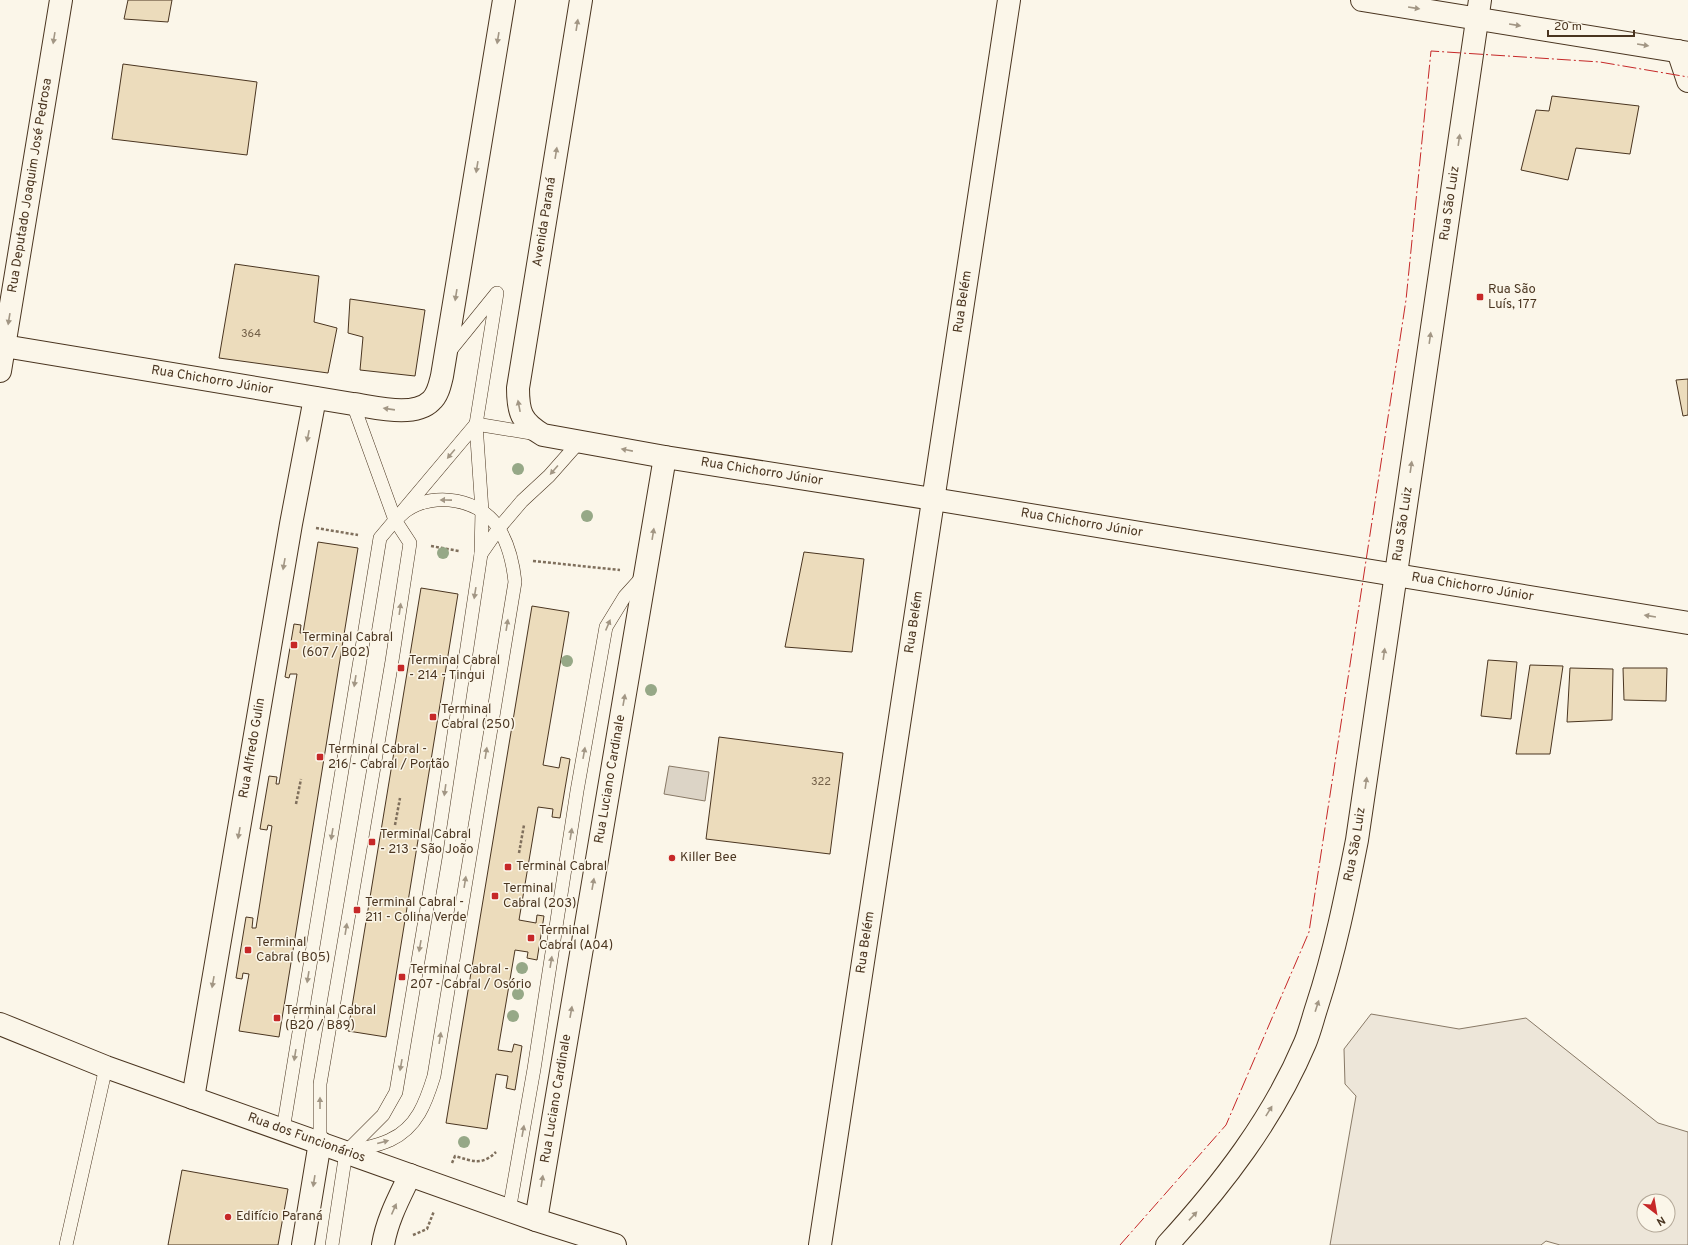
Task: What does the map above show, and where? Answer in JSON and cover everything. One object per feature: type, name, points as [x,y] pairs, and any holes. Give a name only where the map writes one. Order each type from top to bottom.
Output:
[{"type":"street","name":"Rua Deputado Joaquim José Pedrosa","points":[[0,371],[2,346],[61,0]]},
{"type":"street","points":[[446,354],[504,0]]},
{"type":"street","name":"Avenida Paraná","points":[[543,435],[532,428],[522,417],[518,403],[518,388],[582,0]]},
{"type":"street","name":"Rua Belém","points":[[820,1245],[1009,0]]},
{"type":"street","points":[[1362,0],[1478,9],[1683,52],[1688,81]]},
{"type":"street","name":"Rua São Luiz","points":[[1167,1245],[1203,1206],[1242,1155],[1278,1098],[1305,1043],[1328,972],[1352,870],[1478,9]]},
{"type":"street","name":"Rua Chichorro Júnior","points":[[2,346],[315,398],[405,411],[414,410],[425,406],[432,400],[438,390],[446,354]]},
{"type":"street","name":"Rua Alfredo Gulin","points":[[193,1098],[291,524],[315,398]]},
{"type":"street","name":"Rua Chichorro Júnior","points":[[543,435],[665,457],[933,499],[1688,623]]},
{"type":"street","name":"Rua Luciano Cardinale","points":[[536,1220],[665,457]]},
{"type":"street","name":"Rua dos Funcionários","points":[[0,1024],[106,1067],[320,1142],[509,1211],[615,1245]]},
{"type":"street","points":[[303,1245],[320,1142]]},
{"type":"street","points":[[383,1245],[392,1211],[410,1175]]},
{"type":"lane","points":[[332,1245],[346,1152],[383,1116],[396,1092],[436,854],[481,554],[482,511],[476,424],[497,293],[446,354]]},
{"type":"lane","points":[[320,1142],[320,1084],[392,661],[410,543],[395,520],[353,404]]},
{"type":"lane","points":[[283,1130],[380,538],[476,424]]},
{"type":"lane","name":"Rua Chichorro Júnior","points":[[476,424],[543,435]]},
{"type":"lane","points":[[481,554],[499,528],[522,501],[549,476],[580,441]]},
{"type":"lane","points":[[346,1152],[390,1140],[414,1124],[428,1097],[434,1076],[514,582],[512,559],[499,528],[482,511],[464,502],[445,499],[420,504],[407,510],[395,520]]},
{"type":"lane","points":[[509,1211],[534,1069],[577,791],[606,627],[625,596],[646,573]]},
{"type":"lane","points":[[66,1245],[106,1067]]},
{"type":"path","points":[[296,804],[301,779]]},
{"type":"path","points":[[395,825],[400,798]]},
{"type":"path","points":[[518,853],[524,825]]},
{"type":"path","points":[[455,1156],[474,1162],[489,1159],[499,1150]]},
{"type":"shaded area","points":[[669,766],[709,772],[705,801],[664,794]]},
{"type":"shaded area","points":[[1371,1014],[1459,1029],[1526,1018],[1658,1123],[1688,1132],[1688,1245],[1560,1245],[1546,1241],[1541,1245],[1330,1245],[1356,1096],[1345,1084],[1344,1049]]},
{"type":"building","points":[[128,0],[172,0],[168,22],[124,19]]},
{"type":"building","points":[[123,64],[257,82],[247,155],[112,139]]},
{"type":"building","points":[[1552,96],[1639,106],[1630,154],[1576,148],[1568,180],[1521,170],[1536,110],[1549,111]]},
{"type":"building","points":[[235,264],[319,276],[314,322],[337,328],[328,373],[219,358]]},
{"type":"building","points":[[350,299],[425,310],[415,376],[360,370],[363,337],[348,333]]},
{"type":"building","points":[[1688,379],[1688,415],[1683,416],[1676,380]]},
{"type":"building","points":[[318,542],[358,548],[279,1037],[239,1031],[249,974],[243,973],[242,979],[236,978],[246,917],[253,918],[252,928],[256,928],[272,826],[268,825],[267,830],[260,829],[269,776],[277,777],[276,784],[279,784],[297,674],[290,674],[289,678],[285,677],[294,624],[301,625],[300,633],[303,633]]},
{"type":"building","points":[[804,552],[864,559],[852,652],[785,647]]},
{"type":"building","points":[[421,588],[458,594],[386,1037],[348,1031]]},
{"type":"building","name":"Terminal Cabral","points":[[532,606],[569,612],[543,765],[559,768],[561,757],[570,759],[560,818],[552,817],[553,809],[538,807],[519,920],[536,923],[537,915],[544,916],[537,960],[527,958],[528,952],[515,950],[498,1050],[512,1052],[514,1044],[522,1046],[515,1090],[506,1088],[508,1076],[496,1074],[487,1129],[446,1123]]},
{"type":"building","points":[[1488,660],[1517,662],[1511,719],[1481,716]]},
{"type":"building","points":[[1530,665],[1563,666],[1550,754],[1516,754]]},
{"type":"building","points":[[1570,668],[1613,669],[1612,720],[1567,722]]},
{"type":"building","points":[[1623,668],[1667,668],[1666,701],[1624,700]]},
{"type":"building","points":[[719,737],[843,753],[830,854],[706,839]]},
{"type":"building","name":"Edifício Paraná","points":[[182,1170],[288,1189],[278,1245],[168,1245]]},
{"type":"power","points":[[1120,1245],[1226,1125],[1309,932],[1406,300],[1431,51],[1600,62],[1688,77]]},
{"type":"place","name":"Rua São Luís, 177","points":[[1480,297]]},
{"type":"place","name":"Terminal Cabral (607 / B02)","points":[[294,645]]},
{"type":"place","name":"Terminal Cabral - 214 - Tingui","points":[[401,668]]},
{"type":"place","name":"Terminal Cabral (250)","points":[[433,717]]},
{"type":"place","name":"Terminal Cabral - 216 - Cabral / Portão","points":[[320,757]]},
{"type":"place","name":"Terminal Cabral - 213 - São João","points":[[372,842]]},
{"type":"place","name":"Killer Bee","points":[[672,858]]},
{"type":"place","name":"Terminal Cabral","points":[[508,867]]},
{"type":"place","name":"Terminal Cabral (203)","points":[[495,896]]},
{"type":"place","name":"Terminal Cabral - 211 - Colina Verde","points":[[357,910]]},
{"type":"place","name":"Terminal Cabral (A04)","points":[[531,938]]},
{"type":"place","name":"Terminal Cabral (B05)","points":[[248,950]]},
{"type":"place","name":"Terminal Cabral - 207 - Cabral / Osório","points":[[402,977]]},
{"type":"place","name":"Terminal Cabral (B20 / B89)","points":[[277,1018]]},
{"type":"place","name":"Edifício Paraná","points":[[228,1217]]}]
